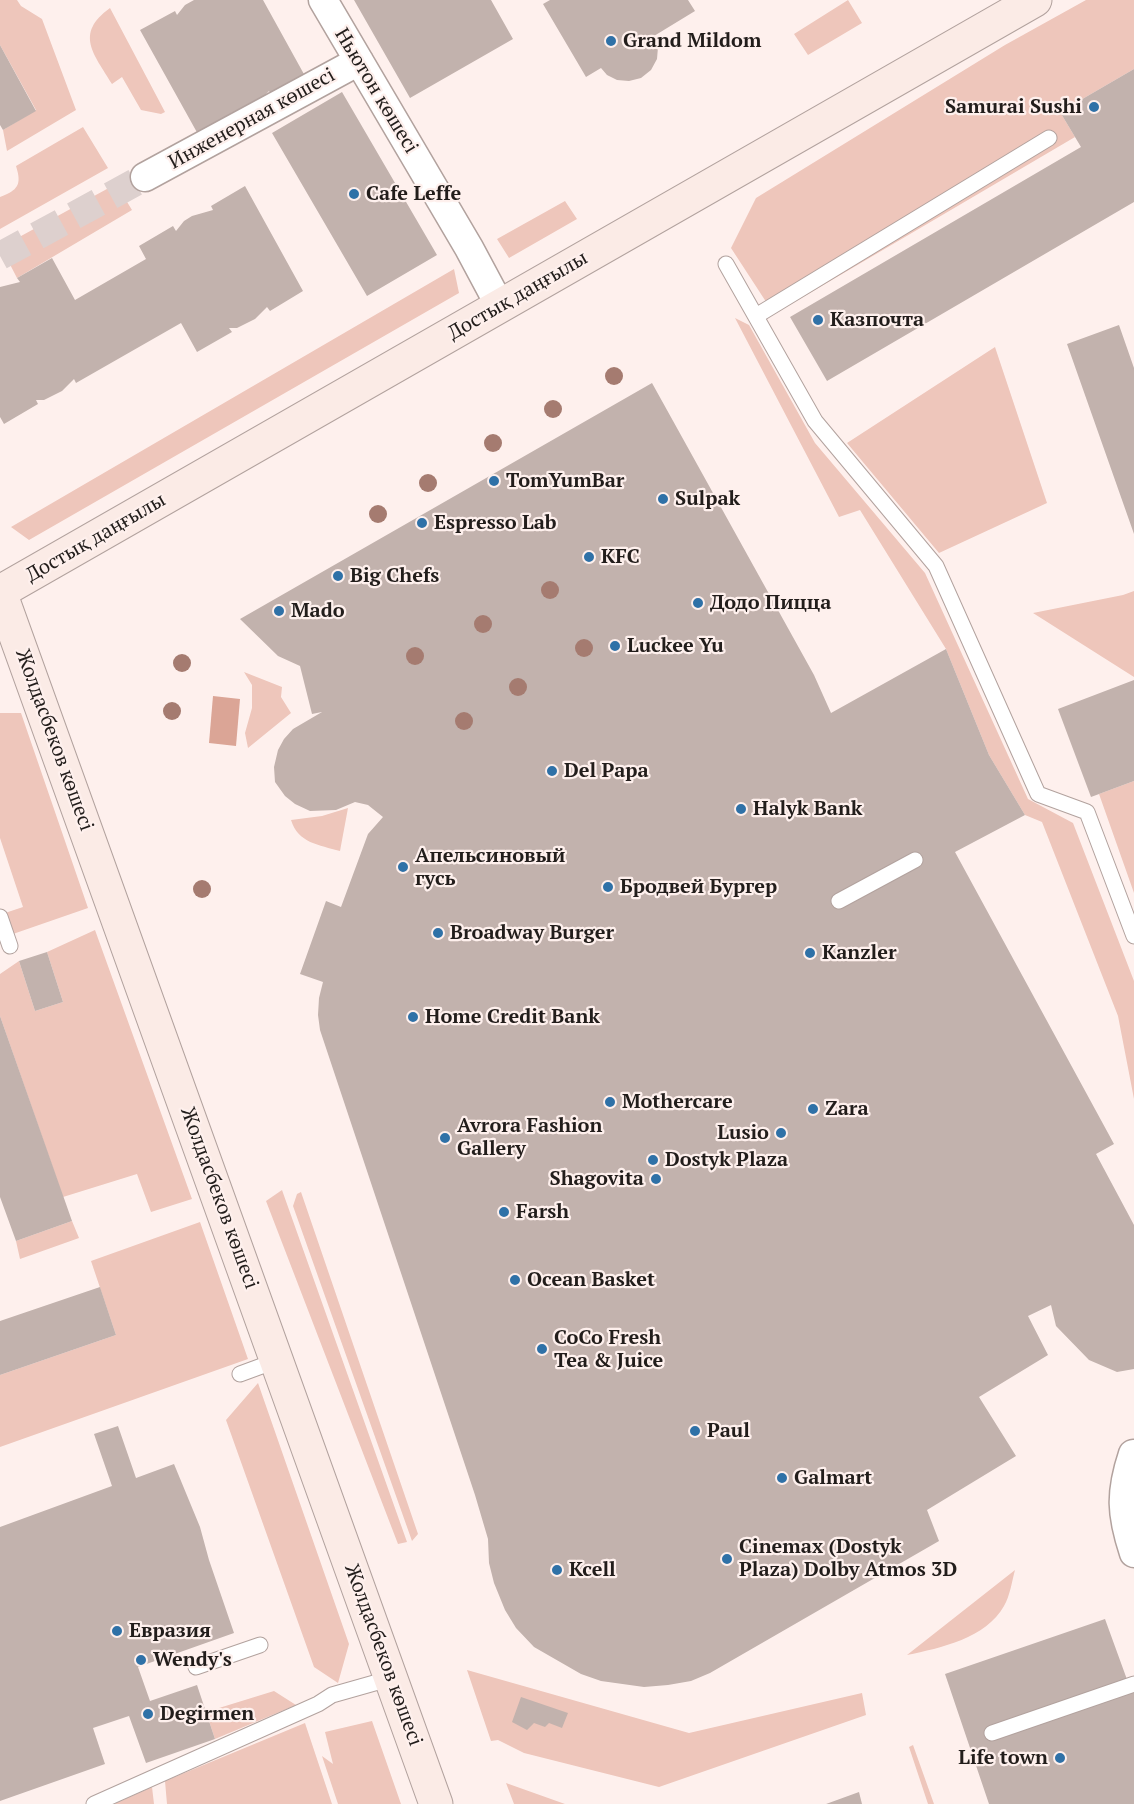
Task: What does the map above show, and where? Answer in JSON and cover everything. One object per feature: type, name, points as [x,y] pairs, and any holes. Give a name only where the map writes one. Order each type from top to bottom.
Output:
[{"type":"street","name":"Ньютон көшесі","points":[[323,0],[469,248],[500,306]]},
{"type":"street","name":"Достық даңғылы","points":[[0,592],[1035,0]]},
{"type":"street","name":"Инженерная көшесі","points":[[145,177],[359,61]]},
{"type":"street","name":"Жолдасбеков көшесі","points":[[0,592],[436,1804]]},
{"type":"street","points":[[1133,1453],[1122,1492],[1124,1515],[1134,1553]]},
{"type":"lane","points":[[756,316],[1049,138]]},
{"type":"lane","points":[[726,264],[815,421],[936,566],[1038,794],[1087,812],[1134,936]]},
{"type":"lane","points":[[839,901],[915,860]]},
{"type":"lane","points":[[0,917],[10,946]]},
{"type":"lane","points":[[240,1374],[278,1360]]},
{"type":"lane","points":[[196,1666],[260,1645]]},
{"type":"lane","points":[[94,1804],[318,1704],[332,1695],[392,1677]]},
{"type":"lane","points":[[992,1733],[1134,1684]]},
{"type":"shaded area","points":[[0,0],[17,0],[21,6],[42,19],[76,110],[7,151],[3,130],[36,110],[0,45]]},
{"type":"shaded area","points":[[848,0],[862,23],[808,55],[794,34]]},
{"type":"shaded area","points":[[1086,0],[1134,0],[1134,69],[1060,112],[1075,137],[774,314],[731,248],[756,198],[1005,45]]},
{"type":"shaded area","points":[[110,8],[165,112],[161,114],[141,110],[122,77],[112,84],[94,54],[90,36],[93,27]]},
{"type":"shaded area","points":[[83,127],[108,168],[0,229],[0,197],[17,186],[19,178],[16,166]]},
{"type":"shaded area","points":[[116,184],[132,210],[17,278],[1,247]]},
{"type":"shaded area","points":[[565,201],[577,219],[509,258],[497,239]]},
{"type":"shaded area","points":[[454,269],[459,293],[29,540],[11,527]]},
{"type":"shaded area","points":[[735,318],[749,325],[815,443],[925,573],[1028,799],[1073,823],[1134,981],[1134,1099],[1118,1016],[1042,822],[1025,815],[989,755],[946,649],[860,510],[839,517]]},
{"type":"shaded area","points":[[995,347],[1047,503],[939,553],[847,443]]},
{"type":"shaded area","points":[[1134,591],[1134,677],[1033,613],[1123,595]]},
{"type":"shaded area","points":[[244,672],[282,687],[281,697],[291,713],[248,748],[245,733],[252,708],[252,685]]},
{"type":"shaded area","points":[[213,696],[240,699],[236,746],[209,743]]},
{"type":"shaded area","points":[[0,713],[21,713],[88,908],[13,934],[5,913],[23,907],[0,838]]},
{"type":"shaded area","points":[[1134,781],[1134,893],[1099,794]]},
{"type":"shaded area","points":[[348,808],[340,851],[310,842],[299,834],[291,820],[322,816]]},
{"type":"shaded area","points":[[95,930],[192,1199],[151,1212],[137,1174],[63,1197],[0,1016],[0,974],[19,961],[35,1011],[63,1002],[47,952]]},
{"type":"shaded area","points":[[282,1190],[407,1542],[398,1544],[266,1201]]},
{"type":"shaded area","points":[[301,1192],[418,1534],[412,1541],[293,1206],[297,1194]]},
{"type":"shaded area","points":[[72,1221],[79,1238],[20,1259],[16,1241]]},
{"type":"shaded area","points":[[200,1222],[248,1359],[0,1447],[0,1375],[116,1335],[91,1261]]},
{"type":"shaded area","points":[[258,1383],[349,1644],[338,1683],[314,1667],[226,1420]]},
{"type":"shaded area","points":[[1015,1570],[1004,1606],[986,1626],[962,1640],[907,1655]]},
{"type":"shaded area","points":[[467,1670],[689,1733],[862,1693],[866,1715],[659,1787],[524,1753],[498,1740],[491,1741]]},
{"type":"shaded area","points":[[274,1691],[296,1705],[215,1739],[206,1712]]},
{"type":"shaded area","points":[[372,1721],[401,1804],[338,1804],[322,1756],[333,1764],[325,1732]]},
{"type":"shaded area","points":[[305,1723],[332,1804],[167,1804],[165,1781]]},
{"type":"shaded area","points":[[913,1745],[934,1804],[928,1804],[909,1747]]},
{"type":"shaded area","points":[[506,1783],[565,1804],[514,1804]]},
{"type":"shaded area","points":[[152,1787],[154,1804],[114,1804]]},
{"type":"building","points":[[194,0],[263,0],[305,76],[271,95],[269,91],[262,98],[231,113],[233,116],[199,136],[140,30],[175,11],[177,15],[185,5]]},
{"type":"building","points":[[354,0],[491,0],[513,39],[410,98]]},
{"type":"building","name":"Grand Mildom","points":[[550,0],[688,0],[695,11],[654,36],[658,47],[657,59],[651,70],[641,78],[629,81],[617,80],[607,75],[601,68],[586,77],[543,4]]},
{"type":"building","points":[[0,45],[36,111],[3,130],[0,125]]},
{"type":"building","points":[[1134,69],[1134,202],[827,381],[790,317],[1081,147],[1060,112]]},
{"type":"building","name":"Cafe Leffe","points":[[342,92],[437,255],[367,296],[272,133]]},
{"type":"building","points":[[245,186],[303,291],[270,311],[267,307],[255,319],[237,328],[229,328],[232,332],[197,352],[181,323],[76,383],[74,379],[62,391],[44,400],[36,400],[38,404],[4,424],[0,417],[0,287],[20,282],[17,278],[52,258],[75,300],[146,259],[139,246],[173,226],[176,231],[184,221],[192,216],[213,210],[211,206]]},
{"type":"building","points":[[1119,325],[1134,368],[1134,534],[1067,344]]},
{"type":"building","name":"Dostyk Plaza","points":[[652,383],[814,675],[831,713],[946,649],[989,755],[1025,815],[955,852],[1114,1144],[1096,1154],[1134,1225],[1134,1369],[1117,1372],[1089,1360],[1056,1326],[1051,1305],[1028,1316],[1048,1355],[979,1397],[1016,1456],[927,1510],[939,1541],[710,1673],[691,1681],[644,1687],[601,1681],[581,1674],[534,1647],[516,1628],[505,1610],[494,1583],[489,1563],[488,1539],[475,1495],[320,1030],[319,998],[323,982],[300,974],[326,901],[341,907],[368,834],[383,817],[368,805],[355,802],[336,810],[310,811],[285,796],[275,782],[274,767],[278,750],[293,729],[322,712],[312,714],[300,666],[278,656],[240,619]]},
{"type":"building","points":[[1134,680],[1134,781],[1091,797],[1058,709]]},
{"type":"building","points":[[47,952],[63,1002],[35,1011],[19,961]]},
{"type":"building","points":[[0,1016],[72,1221],[16,1241],[0,1197]]},
{"type":"building","points":[[100,1287],[116,1335],[0,1375],[0,1321]]},
{"type":"building","name":"Евразия","points":[[118,1426],[136,1478],[174,1464],[200,1527],[234,1633],[138,1667],[150,1701],[197,1685],[215,1739],[146,1763],[129,1716],[93,1728],[105,1764],[0,1801],[0,1527],[112,1486],[94,1434]]},
{"type":"building","points":[[1105,1619],[1129,1685],[1134,1684],[1134,1804],[989,1804],[945,1674]]},
{"type":"building","points":[[521,1697],[568,1713],[562,1728],[549,1723],[545,1727],[534,1723],[527,1730],[512,1722]]},
{"type":"building","points":[[859,1792],[862,1804],[826,1804]]},
{"type":"tunnel","points":[[0,256],[145,177]]},
{"type":"place","name":"Grand Mildom","points":[[611,41]]},
{"type":"place","name":"Samurai Sushi","points":[[1094,107]]},
{"type":"place","name":"Cafe Leffe","points":[[354,194]]},
{"type":"place","name":"Казпочта","points":[[818,320]]},
{"type":"place","name":"TomYumBar","points":[[494,481]]},
{"type":"place","name":"Sulpak","points":[[663,499]]},
{"type":"place","name":"Espresso Lab","points":[[422,523]]},
{"type":"place","name":"KFC","points":[[589,557]]},
{"type":"place","name":"Big Chefs","points":[[338,576]]},
{"type":"place","name":"Додо Пицца","points":[[698,603]]},
{"type":"place","name":"Mado","points":[[279,611]]},
{"type":"place","name":"Luckee Yu","points":[[615,646]]},
{"type":"place","name":"Del Papa","points":[[552,771]]},
{"type":"place","name":"Halyk Bank","points":[[741,809]]},
{"type":"place","name":"Апельсиновый гусь","points":[[403,867]]},
{"type":"place","name":"Бродвей Бургер","points":[[608,887]]},
{"type":"place","name":"Broadway Burger","points":[[438,933]]},
{"type":"place","name":"Kanzler","points":[[810,953]]},
{"type":"place","name":"Home Credit Bank","points":[[413,1017]]},
{"type":"place","name":"Mothercare","points":[[610,1102]]},
{"type":"place","name":"Zara","points":[[813,1109]]},
{"type":"place","name":"Lusio","points":[[781,1133]]},
{"type":"place","name":"Avrora Fashion Gallery","points":[[445,1138]]},
{"type":"place","name":"Dostyk Plaza","points":[[653,1160]]},
{"type":"place","name":"Shagovita","points":[[656,1179]]},
{"type":"place","name":"Farsh","points":[[504,1212]]},
{"type":"place","name":"Ocean Basket","points":[[515,1280]]},
{"type":"place","name":"CoCo Fresh Tea & Juice","points":[[542,1349]]},
{"type":"place","name":"Paul","points":[[695,1431]]},
{"type":"place","name":"Galmart","points":[[782,1478]]},
{"type":"place","name":"Cinemax (Dostyk Plaza) Dolby Atmos 3D","points":[[727,1559]]},
{"type":"place","name":"Kcell","points":[[557,1570]]},
{"type":"place","name":"Евразия","points":[[117,1631]]},
{"type":"place","name":"Wendy's","points":[[141,1660]]},
{"type":"place","name":"Degirmen","points":[[148,1714]]},
{"type":"place","name":"Life town","points":[[1060,1758]]}]
